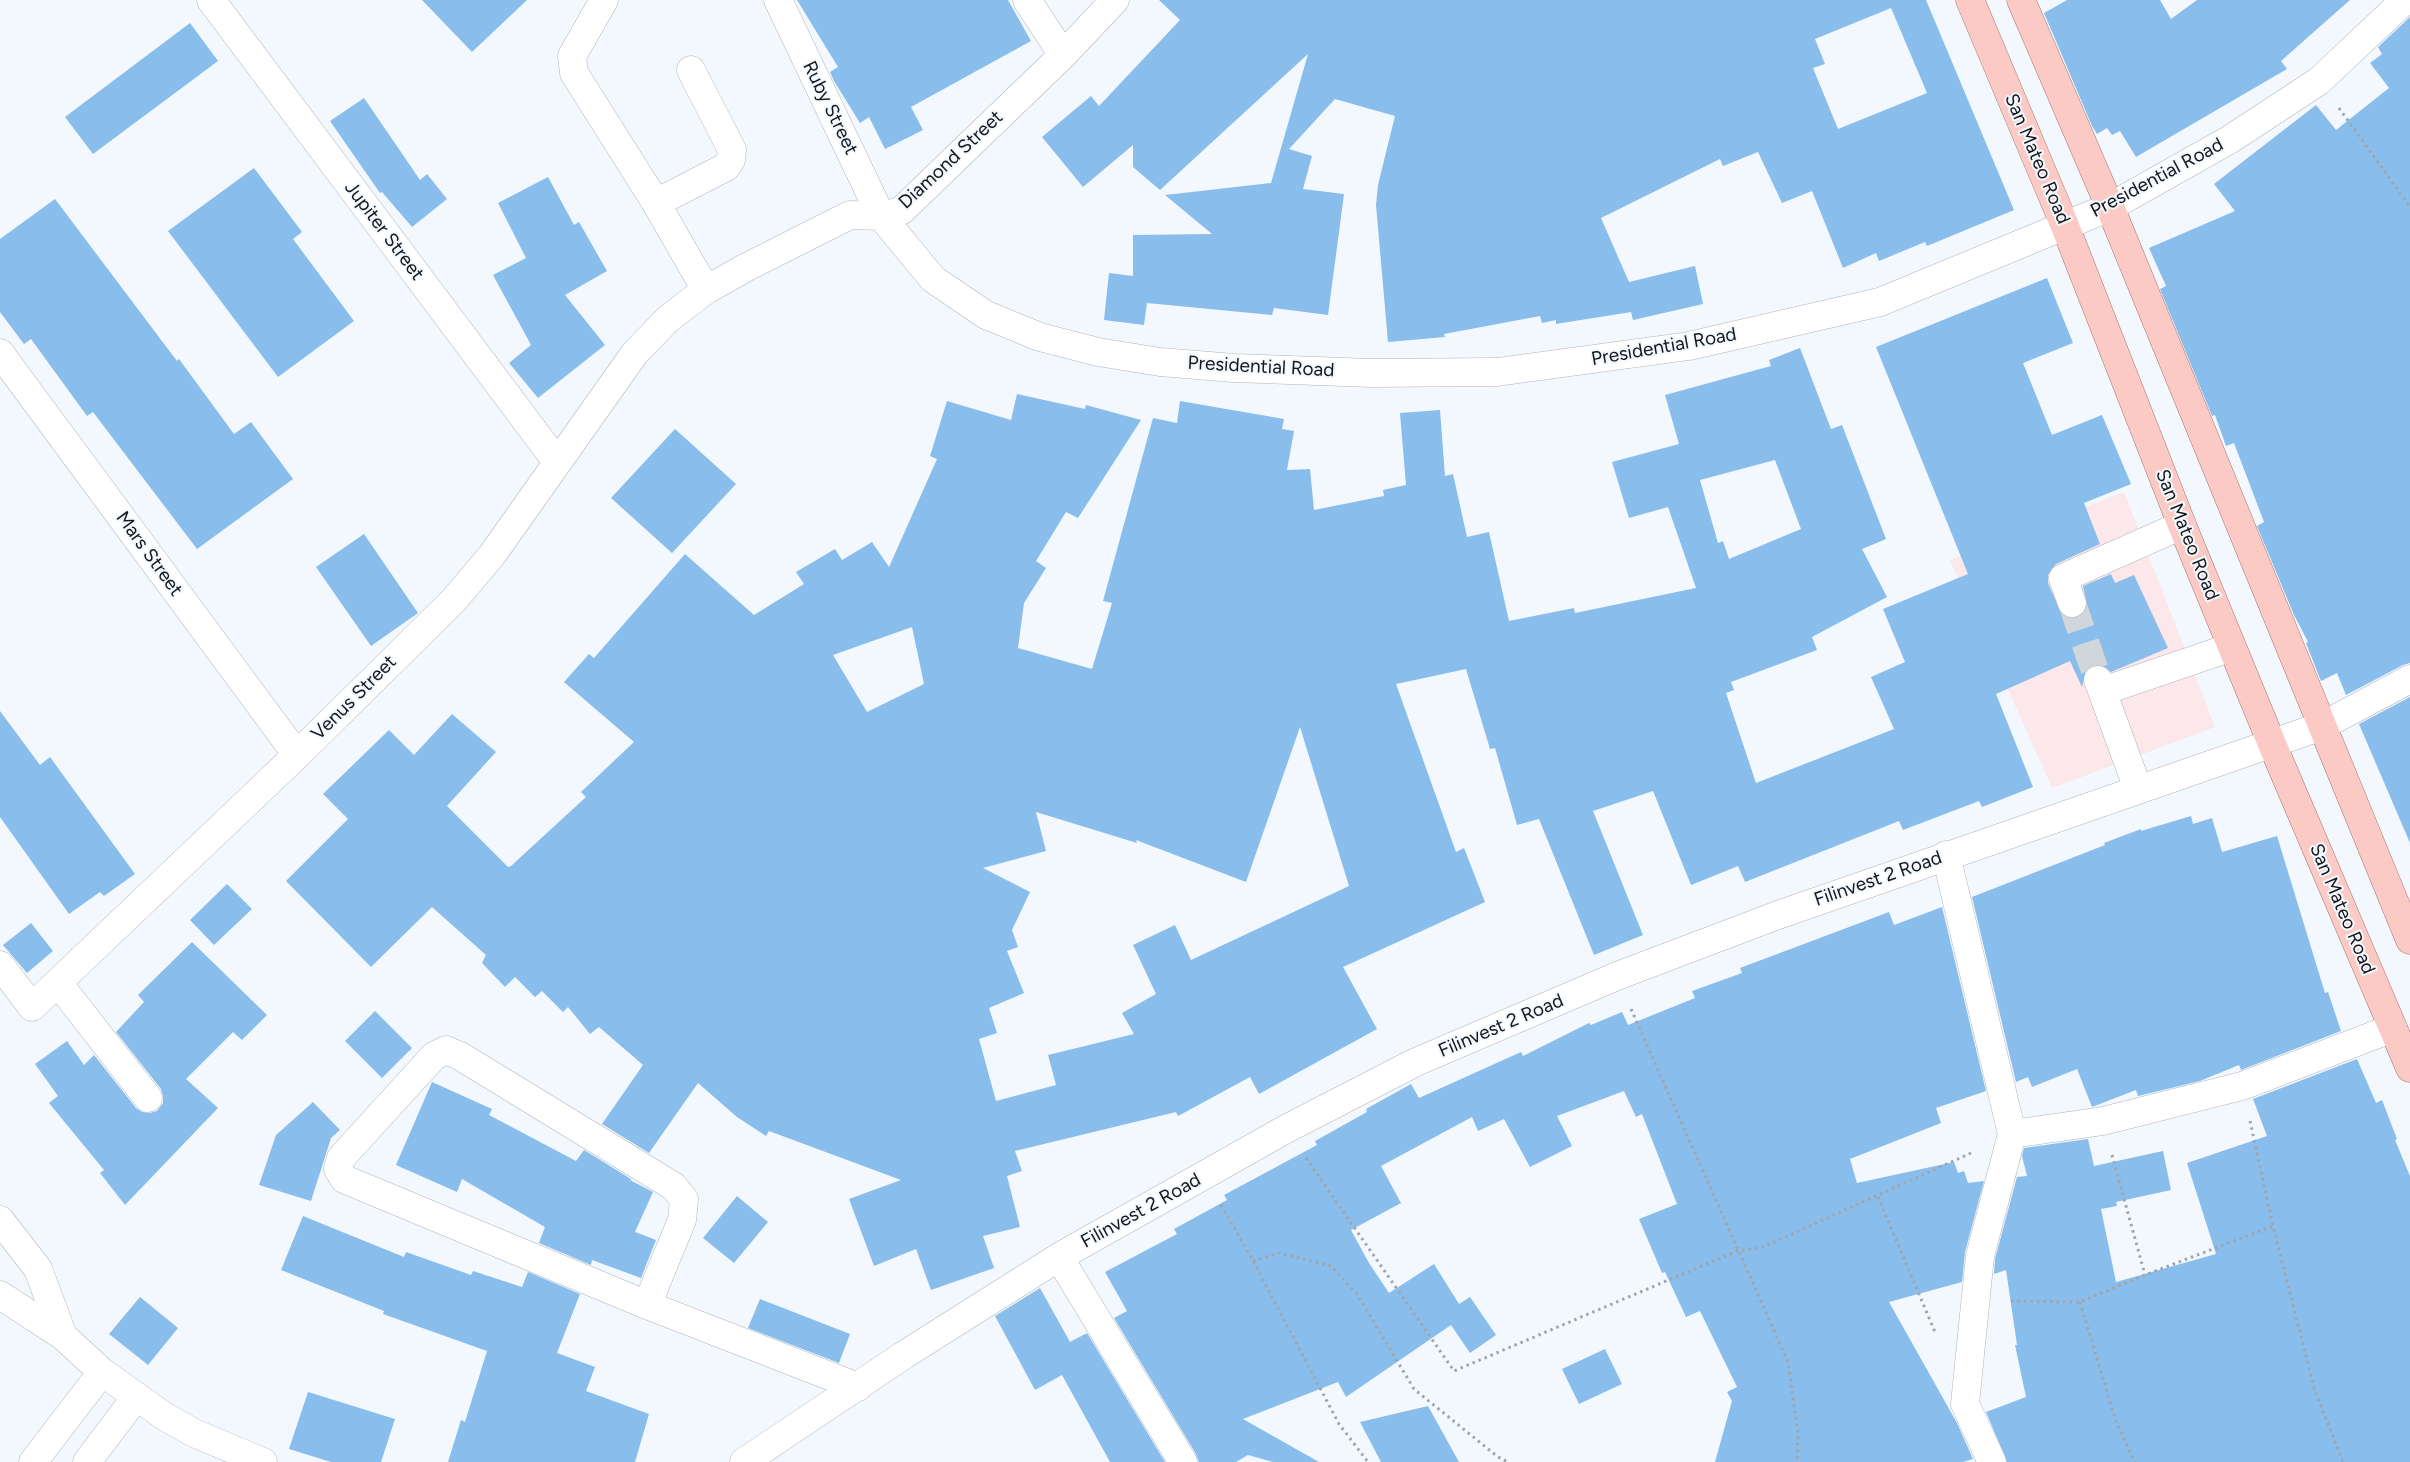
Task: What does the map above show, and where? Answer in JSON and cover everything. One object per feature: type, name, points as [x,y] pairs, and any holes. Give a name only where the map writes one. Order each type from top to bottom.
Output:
[{"type":"main road","name":"San Mateo Road","points":[[1970,0],[2065,226],[2232,647],[2410,1068]]},
{"type":"main road","points":[[2021,0],[2110,208],[2409,934]]},
{"type":"street","name":"Jupiter Street","points":[[211,0],[557,462]]},
{"type":"street","points":[[604,0],[572,56],[574,73],[656,203],[706,290]]},
{"type":"street","name":"Ruby Street","points":[[778,0],[881,216]]},
{"type":"street","points":[[1027,0],[1063,54]]},
{"type":"street","name":"Diamond Street","points":[[635,353],[668,319],[706,290],[745,268],[850,215],[881,216],[900,210],[1063,54],[1115,0]]},
{"type":"street","name":"Presidential Road","points":[[881,216],[932,279],[986,315],[1040,336],[1098,352],[1160,362],[1234,368],[1372,373],[1497,372],[1689,346],[1880,302],[2110,208],[2229,140],[2319,81],[2405,0]]},
{"type":"street","points":[[656,203],[726,167],[731,160],[732,150],[691,70]]},
{"type":"street","name":"Mars Street","points":[[0,353],[297,755]]},
{"type":"street","name":"Venus Street","points":[[0,965],[32,1008],[297,755],[454,600],[492,555],[635,353]]},
{"type":"street","points":[[2072,603],[2063,578],[2182,525]]},
{"type":"street","points":[[2138,789],[2100,685],[2232,647]]},
{"type":"street","name":"Filinvest 2 Road","points":[[744,1462],[1059,1257],[1204,1177],[1286,1129],[1416,1062],[1617,976],[1778,915],[1946,855],[2322,726],[2410,679]]},
{"type":"street","points":[[1946,855],[2012,1134],[1980,1256],[1965,1404],[1992,1462]]},
{"type":"street","points":[[58,983],[148,1098]]},
{"type":"street","points":[[2012,1134],[2103,1121],[2242,1086],[2393,1028]]},
{"type":"street","points":[[647,1305],[682,1220],[684,1199],[673,1186],[460,1056],[446,1050],[434,1056],[341,1158],[338,1169],[344,1179],[647,1305],[858,1387]]},
{"type":"street","points":[[0,1220],[38,1269],[63,1336]]},
{"type":"street","points":[[1059,1257],[1183,1462]]},
{"type":"street","points":[[0,1295],[63,1336],[102,1372],[136,1397],[194,1433],[263,1462]]},
{"type":"street","points":[[33,1462],[102,1372]]},
{"type":"street","points":[[87,1462],[136,1397]]},
{"type":"path","points":[[2319,81],[2410,207]]},
{"type":"path","points":[[1617,976],[1788,1362],[1798,1432],[1797,1462]]},
{"type":"path","points":[[2242,1086],[2273,1226],[2314,1388],[2342,1462]]},
{"type":"path","points":[[2103,1121],[2145,1275]]},
{"type":"path","points":[[1286,1129],[1454,1371],[1738,1251],[1761,1248],[1878,1197],[2012,1134]]},
{"type":"path","points":[[1204,1177],[1253,1261],[1339,1424],[1368,1462]]},
{"type":"path","points":[[1878,1197],[1939,1341]]},
{"type":"path","points":[[1976,1300],[2080,1302],[2273,1226]]},
{"type":"path","points":[[1253,1261],[1279,1254],[1331,1266],[1357,1294],[1414,1389],[1498,1457],[1508,1462]]},
{"type":"path","points":[[2080,1302],[2116,1422],[2135,1462]]},
{"type":"shaded area","points":[[2124,492],[2215,727],[2052,788],[1950,560]]},
{"type":"building","points":[[422,0],[527,0],[472,52]]},
{"type":"building","points":[[797,0],[1008,0],[1031,41],[911,107],[923,130],[885,149],[869,117],[860,123],[834,81],[830,72],[838,67]]},
{"type":"building","points":[[1159,0],[1926,0],[2014,210],[1927,246],[1925,242],[1879,261],[1876,253],[1843,268],[1812,191],[1782,203],[1758,152],[1723,166],[1720,159],[1601,218],[1629,282],[1695,266],[1703,304],[1633,320],[1631,312],[1556,324],[1556,320],[1542,323],[1540,316],[1444,334],[1445,337],[1388,342],[1376,205],[1378,185],[1395,116],[1335,99],[1289,149],[1312,156],[1303,189],[1344,194],[1328,315],[1274,308],[1272,315],[1147,303],[1144,325],[1104,320],[1109,273],[1133,276],[1133,235],[1212,234],[1165,195],[1271,183],[1308,54],[1160,190],[1133,167],[1133,145],[1083,187],[1042,137],[1091,96],[1099,106],[1180,20]],"holes":[[[1891,8],[1927,93],[1838,129],[1813,68],[1825,64],[1815,39]]]},
{"type":"building","points":[[2067,0],[2160,0],[2171,19],[2197,0],[2350,0],[2281,61],[2287,69],[2136,157],[2120,131],[2112,135],[2107,128],[2097,134],[2092,126],[2044,13]]},
{"type":"building","points":[[2410,17],[2410,663],[2346,695],[2337,673],[2321,681],[2306,643],[2308,642],[2294,615],[2257,526],[2264,522],[2234,443],[2226,446],[2215,415],[2212,416],[2160,289],[2166,286],[2149,248],[2235,211],[2214,184],[2316,105],[2336,130],[2389,88],[2370,63],[2382,54],[2378,47]]},
{"type":"building","points":[[190,23],[218,61],[93,154],[65,117]]},
{"type":"building","points":[[364,98],[420,180],[427,174],[447,199],[412,227],[382,192],[380,193],[330,121]]},
{"type":"building","points":[[254,168],[302,232],[293,239],[354,321],[278,377],[168,231]]},
{"type":"building","points":[[548,177],[574,225],[579,222],[607,271],[565,295],[605,345],[538,398],[509,363],[531,345],[493,275],[526,258],[498,203]]},
{"type":"building","points":[[55,199],[177,361],[179,359],[234,434],[251,422],[293,479],[197,549],[93,412],[87,416],[31,339],[24,344],[0,312],[0,239]]},
{"type":"building","points":[[2047,278],[2073,343],[2023,363],[2052,435],[2102,415],[2131,484],[2084,503],[2100,544],[2056,564],[2048,575],[2048,583],[2062,615],[2069,618],[2077,618],[2084,613],[2087,606],[2083,586],[2111,574],[2115,583],[2134,575],[2168,648],[2111,672],[2101,665],[2092,666],[2086,670],[2082,687],[2070,661],[1996,694],[2033,787],[1982,807],[1979,801],[1903,830],[1899,821],[1745,882],[1738,866],[1691,885],[1653,791],[1593,811],[1643,935],[1594,955],[1539,819],[1517,825],[1495,748],[1490,749],[1466,669],[1396,684],[1456,852],[1464,848],[1485,902],[1343,967],[1377,1029],[1259,1094],[1250,1077],[1178,1116],[1176,1112],[1015,1151],[1022,1171],[1007,1176],[1020,1227],[983,1236],[994,1268],[931,1290],[916,1249],[874,1266],[849,1199],[901,1180],[769,1131],[766,1136],[737,1117],[698,1083],[649,1153],[602,1124],[643,1065],[599,1027],[590,1034],[568,1007],[563,1012],[542,991],[535,997],[515,977],[505,987],[482,963],[486,955],[432,907],[371,967],[286,881],[348,819],[323,794],[389,730],[414,755],[452,714],[496,752],[447,806],[508,867],[511,866],[586,797],[581,792],[634,742],[564,682],[589,654],[594,658],[685,554],[754,615],[804,584],[796,572],[835,549],[842,560],[872,542],[889,567],[937,459],[930,456],[947,401],[1011,420],[1017,394],[1085,409],[1086,405],[1141,420],[1078,518],[1066,512],[1036,561],[1046,568],[1024,603],[1018,648],[1092,669],[1112,603],[1103,601],[1153,418],[1177,423],[1180,401],[1284,419],[1282,429],[1294,431],[1287,470],[1310,469],[1314,510],[1384,496],[1383,490],[1406,485],[1400,413],[1440,410],[1445,476],[1453,474],[1467,537],[1489,532],[1509,621],[1574,608],[1575,613],[1696,588],[1668,507],[1629,518],[1612,462],[1679,444],[1665,395],[1771,366],[1769,360],[1800,348],[1831,429],[1842,425],[1886,539],[1862,549],[1887,597],[1812,637],[1817,650],[1731,682],[1734,690],[1726,693],[1756,783],[1894,729],[1871,677],[1905,662],[1883,609],[1968,574],[1876,347]],"holes":[[[1775,460],[1801,529],[1729,559],[1723,541],[1718,543],[1700,480]],[[912,627],[924,684],[867,712],[833,655]],[[1300,727],[1349,886],[1191,960],[1175,925],[1133,945],[1156,994],[1122,1013],[1134,1034],[1048,1055],[1056,1085],[996,1101],[979,1039],[997,1033],[989,1008],[1024,993],[1007,951],[1018,947],[1012,930],[1030,892],[983,868],[1046,851],[1036,812],[1137,843],[1136,840],[1246,882]]]},
{"type":"building","points":[[675,429],[736,484],[672,553],[611,498]]},
{"type":"building","points":[[364,534],[418,613],[371,646],[316,567]]},
{"type":"building","points":[[2410,697],[2410,843],[2359,724]]},
{"type":"building","points":[[0,711],[40,765],[50,757],[135,874],[104,896],[100,892],[69,914],[0,817]]},
{"type":"building","points":[[2191,816],[2193,824],[2212,818],[2222,852],[2277,836],[2325,993],[2328,992],[2341,1031],[2241,1070],[2239,1065],[2200,1081],[2138,1096],[2136,1090],[2092,1107],[2077,1069],[2032,1087],[2028,1077],[2016,1082],[1972,897],[2141,829],[2141,831]]},
{"type":"building","points":[[227,884],[252,909],[214,945],[190,920]]},
{"type":"building","points":[[1942,907],[1986,1091],[1936,1108],[1941,1123],[1850,1159],[1857,1183],[1954,1162],[1958,1173],[1964,1171],[1968,1183],[1984,1181],[1965,1252],[1962,1282],[1889,1302],[1957,1423],[1973,1459],[1963,1462],[1715,1462],[1732,1401],[1727,1392],[1737,1387],[1700,1311],[1686,1317],[1665,1272],[1662,1273],[1639,1219],[1677,1204],[1642,1114],[1636,1117],[1624,1091],[1557,1116],[1572,1146],[1530,1167],[1504,1119],[1478,1131],[1472,1117],[1381,1166],[1401,1203],[1351,1230],[1369,1263],[1389,1293],[1434,1264],[1459,1304],[1470,1297],[1496,1335],[1470,1353],[1451,1325],[1346,1397],[1338,1382],[1243,1419],[1319,1462],[1273,1462],[1248,1455],[1236,1462],[1199,1462],[1114,1318],[1127,1311],[1105,1272],[1177,1234],[1174,1229],[1227,1200],[1224,1195],[1317,1145],[1315,1141],[1367,1112],[1366,1109],[1411,1084],[1419,1098],[1521,1052],[1523,1056],[1589,1023],[1591,1025],[1622,1012],[1628,1025],[1695,998],[1692,991],[1742,973],[1740,968],[1889,912],[1894,925]]},
{"type":"building","points":[[31,923],[53,951],[27,973],[3,945]]},
{"type":"building","points":[[192,942],[267,1015],[242,1040],[233,1032],[186,1079],[218,1108],[125,1205],[100,1173],[104,1170],[49,1103],[58,1096],[35,1064],[67,1041],[84,1065],[94,1055],[136,1108],[142,1112],[150,1113],[157,1111],[163,1103],[161,1089],[116,1032],[144,1002],[138,995]]},
{"type":"building","points":[[375,1011],[412,1048],[382,1078],[345,1041]]},
{"type":"building","points":[[2357,1059],[2376,1103],[2382,1100],[2397,1139],[2395,1140],[2410,1176],[2410,1462],[2007,1462],[1986,1412],[2026,1397],[2015,1345],[2017,1345],[2006,1270],[1994,1274],[1995,1259],[2017,1177],[2027,1176],[2022,1156],[2024,1148],[2088,1139],[2094,1166],[2163,1151],[2171,1190],[2116,1202],[2117,1206],[2101,1209],[2116,1282],[2216,1254],[2187,1163],[2267,1136],[2253,1099]]},
{"type":"building","points":[[432,1082],[492,1109],[489,1115],[576,1161],[584,1150],[630,1180],[653,1192],[635,1232],[656,1240],[641,1278],[592,1260],[591,1265],[539,1243],[545,1227],[462,1179],[457,1192],[396,1165]]},
{"type":"building","points":[[313,1102],[340,1130],[331,1138],[311,1201],[259,1185],[276,1135]]},
{"type":"building","points":[[737,1196],[768,1222],[734,1263],[703,1238]]},
{"type":"building","points":[[303,1216],[404,1257],[406,1252],[471,1275],[473,1271],[522,1287],[528,1272],[580,1294],[557,1353],[595,1367],[586,1391],[649,1414],[635,1462],[448,1462],[461,1420],[465,1422],[487,1351],[383,1314],[384,1311],[281,1270]]},
{"type":"building","points":[[1040,1288],[1070,1342],[1087,1333],[1165,1462],[1110,1462],[1062,1375],[1035,1390],[995,1316]]},
{"type":"building","points":[[140,1297],[178,1328],[148,1365],[109,1334]]},
{"type":"building","points":[[760,1299],[850,1334],[839,1363],[748,1328]]},
{"type":"building","points":[[1605,1349],[1622,1384],[1579,1404],[1562,1369]]},
{"type":"building","points":[[308,1392],[395,1419],[381,1462],[331,1462],[289,1449]]},
{"type":"building","points":[[1428,1406],[1459,1462],[1381,1462],[1360,1422]]},
{"type":"tunnel","points":[[2072,603],[2098,680]]}]
